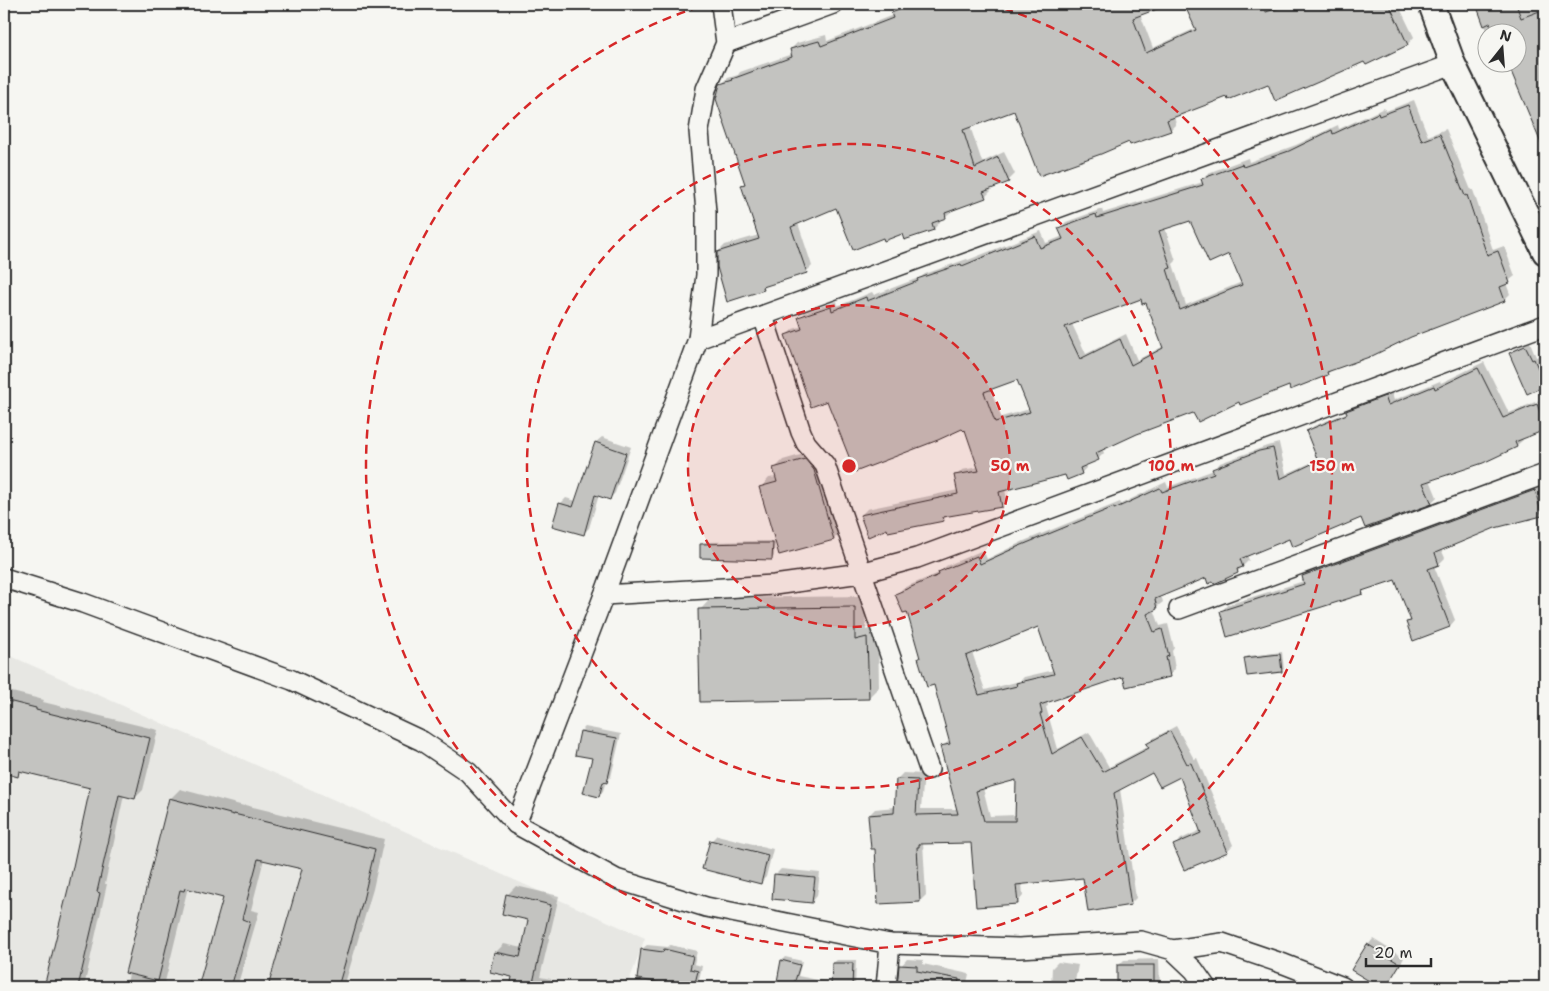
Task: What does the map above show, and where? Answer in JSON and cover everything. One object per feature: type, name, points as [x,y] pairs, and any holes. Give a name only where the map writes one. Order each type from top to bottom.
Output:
[{"type":"street","points":[[516,824],[604,595],[698,339],[706,266],[706,212],[699,131],[706,89],[726,42],[721,4]]},
{"type":"street","points":[[726,42],[833,4]]},
{"type":"street","points":[[1431,4],[1453,64],[1545,252]]},
{"type":"street","points":[[698,339],[1453,64]]},
{"type":"street","points":[[763,316],[801,432],[806,443],[825,465],[929,769]]},
{"type":"street","points":[[604,595],[774,585],[861,572],[917,558],[1545,325]]},
{"type":"street","points":[[1179,609],[1545,474]]},
{"type":"street","points":[[4,578],[83,603],[292,680],[422,741],[468,772],[516,824],[616,879],[706,907],[890,944],[1019,948],[1141,942],[1173,950],[1222,943],[1343,987]]},
{"type":"street","points":[[886,987],[890,944]]},
{"type":"street","points":[[1173,950],[1194,970],[1206,987]]},
{"type":"shaded area","points":[[4,653],[645,938],[627,987],[4,987]]},
{"type":"building","points":[[915,4],[1165,4],[1165,6],[1133,18],[1146,53],[1196,30],[1184,4],[1263,4],[1266,12],[1291,4],[1389,4],[1408,45],[1366,65],[1364,62],[1275,101],[1268,84],[1228,100],[1227,97],[1167,120],[1171,131],[1130,145],[1129,142],[1039,176],[1014,111],[963,130],[975,168],[998,157],[1009,182],[983,192],[986,198],[945,213],[946,218],[932,223],[934,230],[904,240],[902,234],[884,241],[883,238],[853,250],[836,208],[791,227],[807,273],[763,287],[764,290],[727,302],[717,267],[717,252],[759,239],[741,185],[745,184],[716,99],[720,84],[792,57],[790,49],[819,41],[821,46],[893,18],[891,13]]},
{"type":"building","points":[[1476,4],[1516,4],[1521,18],[1545,9],[1545,153],[1511,72],[1526,72],[1526,22],[1483,22]]},
{"type":"building","points":[[1408,105],[1422,141],[1440,134],[1465,196],[1467,195],[1487,255],[1498,251],[1510,283],[1500,287],[1505,301],[1411,337],[1372,356],[1327,372],[1328,375],[1290,390],[1289,386],[1240,405],[1239,402],[1198,422],[1193,413],[1137,434],[1096,453],[1099,460],[1080,468],[1082,474],[1067,480],[1065,475],[999,492],[1002,507],[943,517],[944,521],[888,532],[887,529],[868,537],[860,515],[958,494],[954,475],[979,471],[965,430],[962,429],[855,472],[827,401],[811,407],[785,335],[802,329],[798,317],[831,306],[832,311],[866,297],[867,301],[918,281],[917,279],[961,264],[962,266],[1035,236],[1040,248],[1063,239],[1058,228],[1096,214],[1097,218],[1203,185],[1201,179],[1242,164],[1243,167],[1289,151],[1332,130],[1333,134],[1378,113],[1379,116]],"holes":[[[1190,221],[1209,263],[1229,254],[1242,285],[1180,310],[1167,269],[1171,268],[1159,231]],[[1141,299],[1142,304],[1146,303],[1163,348],[1131,365],[1120,339],[1080,359],[1065,327]],[[1017,380],[1030,412],[995,422],[984,392]]]},
{"type":"building","points":[[1525,346],[1532,360],[1534,359],[1545,384],[1545,386],[1527,394],[1509,353]]},
{"type":"building","points":[[1478,368],[1503,418],[1537,404],[1545,430],[1515,442],[1517,447],[1483,463],[1423,483],[1432,504],[1365,528],[1361,518],[1292,547],[1289,539],[1240,559],[1243,567],[1237,569],[1238,573],[1214,584],[1213,582],[1208,584],[1206,578],[1155,599],[1157,609],[1147,614],[1154,632],[1162,629],[1169,656],[1166,657],[1170,677],[1126,687],[1123,677],[1040,705],[1042,713],[1040,714],[1052,754],[1082,737],[1103,772],[1149,748],[1146,744],[1170,731],[1187,764],[1191,763],[1228,852],[1184,870],[1173,845],[1201,833],[1180,777],[1160,787],[1152,773],[1114,793],[1131,905],[1088,912],[1083,878],[1016,885],[1018,904],[976,907],[971,843],[919,844],[919,847],[917,847],[920,902],[878,904],[875,849],[871,849],[868,815],[894,813],[896,779],[918,780],[916,815],[958,814],[940,746],[950,744],[934,685],[927,687],[907,612],[903,613],[895,594],[939,575],[938,572],[977,556],[980,564],[1160,488],[1162,492],[1214,473],[1212,469],[1259,451],[1273,448],[1280,479],[1318,461],[1306,431],[1347,414],[1346,411],[1385,396],[1388,405],[1434,386],[1435,389]],"holes":[[[1038,627],[1054,674],[1016,683],[1017,686],[979,695],[966,656]],[[1016,780],[1015,821],[984,821],[976,791]]]},
{"type":"building","points":[[595,442],[626,453],[610,500],[595,495],[584,535],[552,526],[559,503],[573,507]]},
{"type":"building","points":[[805,459],[814,470],[834,540],[779,555],[759,487],[777,482],[773,468]]},
{"type":"building","points":[[1535,490],[1542,516],[1495,528],[1435,553],[1439,565],[1428,569],[1450,627],[1413,641],[1406,622],[1411,621],[1395,580],[1362,591],[1363,594],[1227,637],[1220,611],[1304,584],[1302,576]]},
{"type":"building","points":[[773,543],[772,560],[700,558],[700,544]]},
{"type":"building","points":[[855,607],[855,640],[867,637],[869,699],[700,702],[698,609]]},
{"type":"building","points":[[1280,654],[1282,672],[1247,676],[1244,658]]},
{"type":"building","points":[[4,700],[36,708],[36,710],[150,738],[135,799],[119,795],[97,892],[100,893],[78,987],[44,987],[90,788],[19,771],[18,777],[4,773]]},
{"type":"building","points":[[580,731],[617,738],[607,783],[603,782],[599,797],[583,793],[592,758],[575,755]]},
{"type":"building","points":[[169,798],[375,849],[363,900],[338,987],[268,987],[302,869],[258,859],[242,919],[250,922],[231,987],[198,987],[223,898],[185,888],[184,891],[180,890],[158,981],[125,973]]},
{"type":"building","points":[[710,840],[768,855],[761,884],[702,869]]},
{"type":"building","points":[[774,874],[815,878],[812,903],[772,899]]},
{"type":"building","points":[[506,894],[551,905],[532,987],[510,987],[512,977],[490,972],[494,952],[520,957],[528,920],[502,914]]},
{"type":"building","points":[[1367,944],[1400,964],[1386,987],[1379,987],[1351,970]]},
{"type":"building","points":[[641,949],[663,952],[664,949],[693,956],[690,969],[698,971],[694,987],[661,987],[662,983],[637,979]]},
{"type":"building","points":[[781,960],[800,965],[793,987],[776,987]]},
{"type":"building","points":[[832,963],[853,963],[852,987],[831,986]]},
{"type":"building","points":[[899,965],[917,966],[917,971],[959,979],[958,987],[897,987]]},
{"type":"building","points":[[1117,965],[1154,965],[1154,987],[1117,987]]}]
